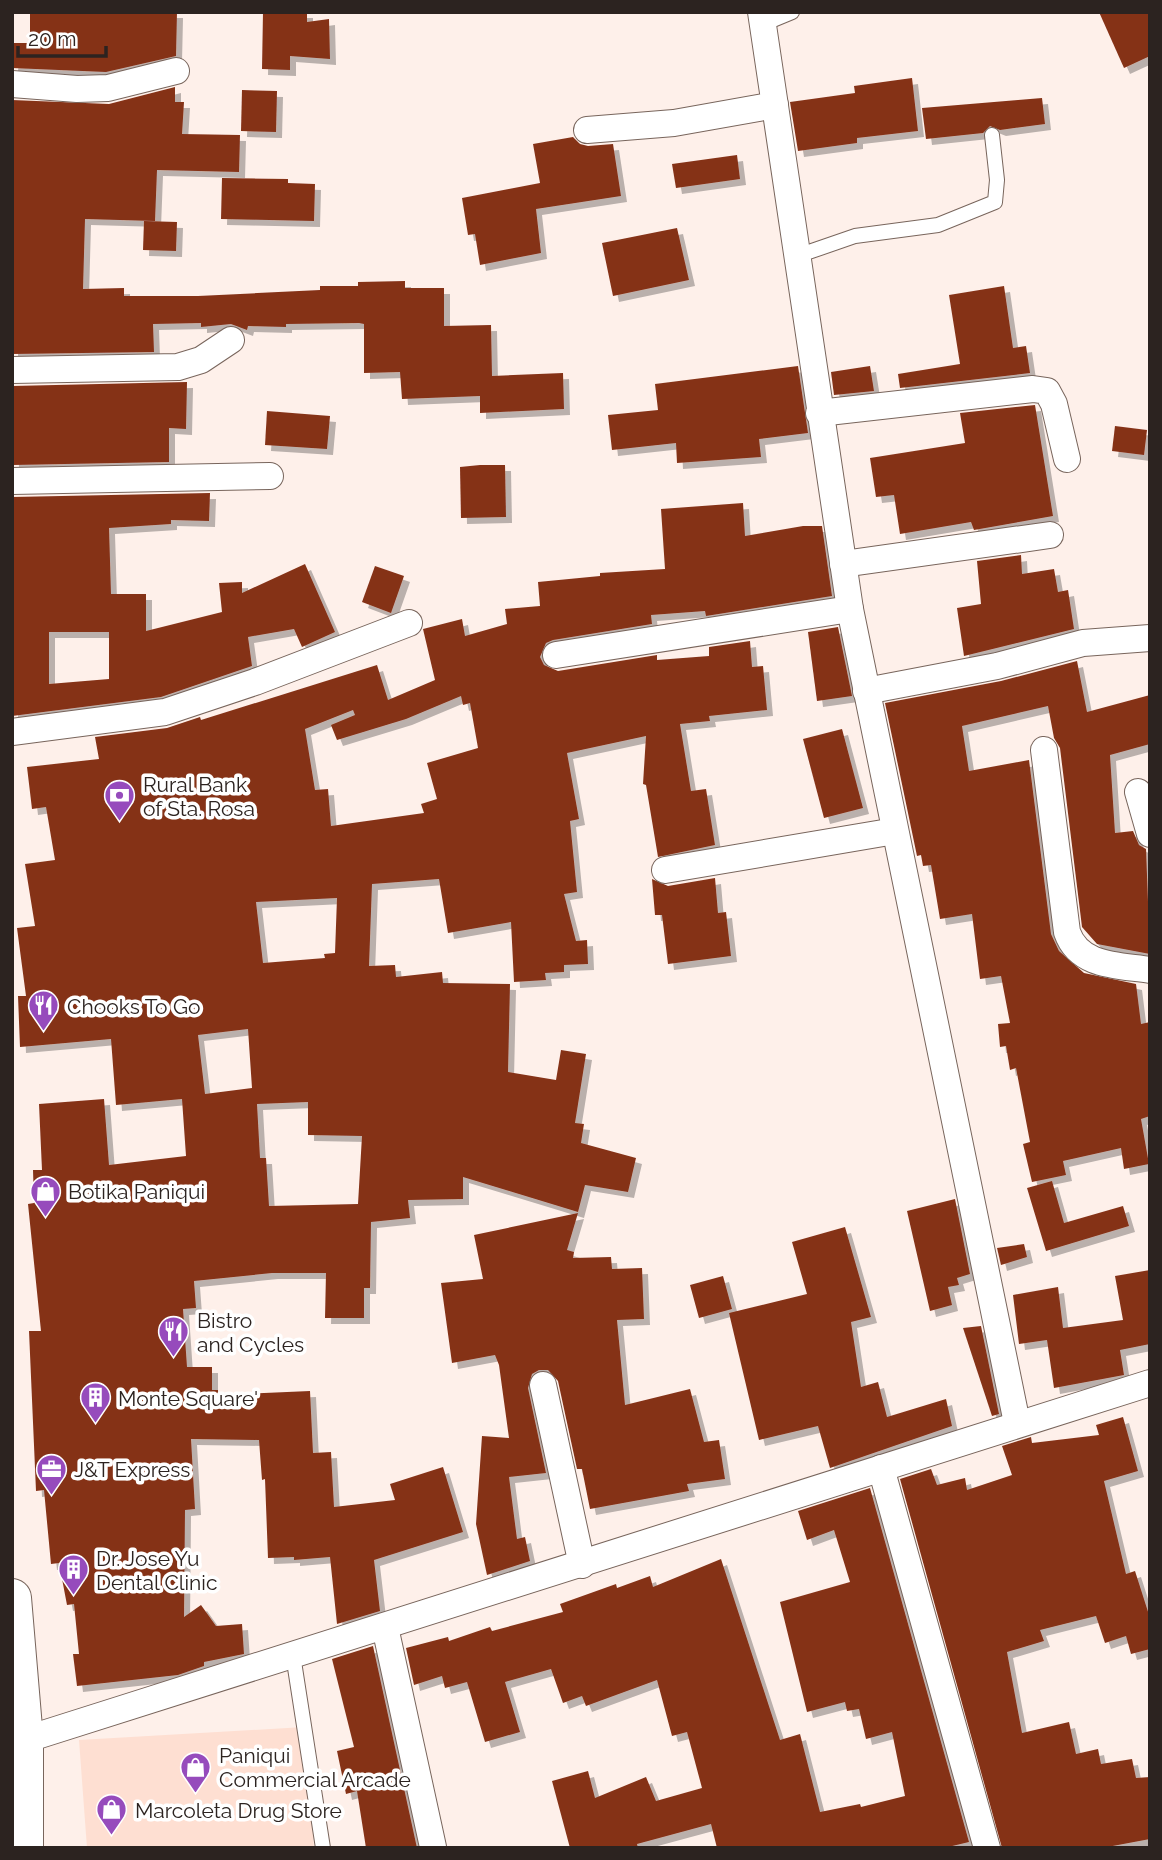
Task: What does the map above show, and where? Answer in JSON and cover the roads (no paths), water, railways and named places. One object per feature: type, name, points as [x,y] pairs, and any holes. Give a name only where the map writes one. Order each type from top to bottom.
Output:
[{"type":"main road","points":[[12,1598],[24,1740],[24,1848]]},
{"type":"street","points":[[762,18],[850,609],[1017,1423]]},
{"type":"street","points":[[12,84],[77,89],[108,88],[176,71]]},
{"type":"street","points":[[587,130],[674,123],[775,105]]},
{"type":"street","points":[[12,370],[178,367],[201,360],[230,340]]},
{"type":"street","points":[[820,412],[1033,389],[1047,391],[1054,404],[1067,459]]},
{"type":"street","points":[[12,481],[270,475]]},
{"type":"street","points":[[843,564],[1050,535]]},
{"type":"street","points":[[556,655],[850,609]]},
{"type":"street","points":[[12,732],[165,712],[255,682],[409,623]]},
{"type":"street","points":[[866,691],[997,666],[1083,643],[1150,638]]},
{"type":"street","points":[[1044,750],[1071,945],[1083,957],[1101,963],[1150,970]]},
{"type":"street","points":[[1138,792],[1150,834]]},
{"type":"street","points":[[665,870],[895,831]]},
{"type":"street","points":[[24,1740],[1150,1383]]},
{"type":"street","points":[[543,1385],[582,1565]]},
{"type":"street","points":[[881,1468],[987,1848]]},
{"type":"street","points":[[385,1627],[433,1847]]},
{"type":"lane","points":[[762,18],[792,12]]},
{"type":"lane","points":[[797,256],[855,236],[938,225],[984,209],[995,202],[997,180],[992,135]]},
{"type":"lane","points":[[293,1656],[323,1848]]},
{"type":"place","name":"Rural Bank of Sta. Rosa","points":[[120,823]]},
{"type":"place","name":"Chooks To Go","points":[[44,1033]]},
{"type":"place","name":"Botika Paniqui","points":[[45,1218]]},
{"type":"place","name":"Bistro and Cycles","points":[[174,1359]]},
{"type":"place","name":"Monte Square'","points":[[95,1425]]},
{"type":"place","name":"J&T Express","points":[[51,1496]]},
{"type":"place","name":"Dr. Jose Yu Dental Clinic","points":[[73,1597]]},
{"type":"place","name":"Paniqui Commercial Arcade","points":[[196,1794]]},
{"type":"place","name":"Marcoleta Drug Store","points":[[112,1837]]}]
